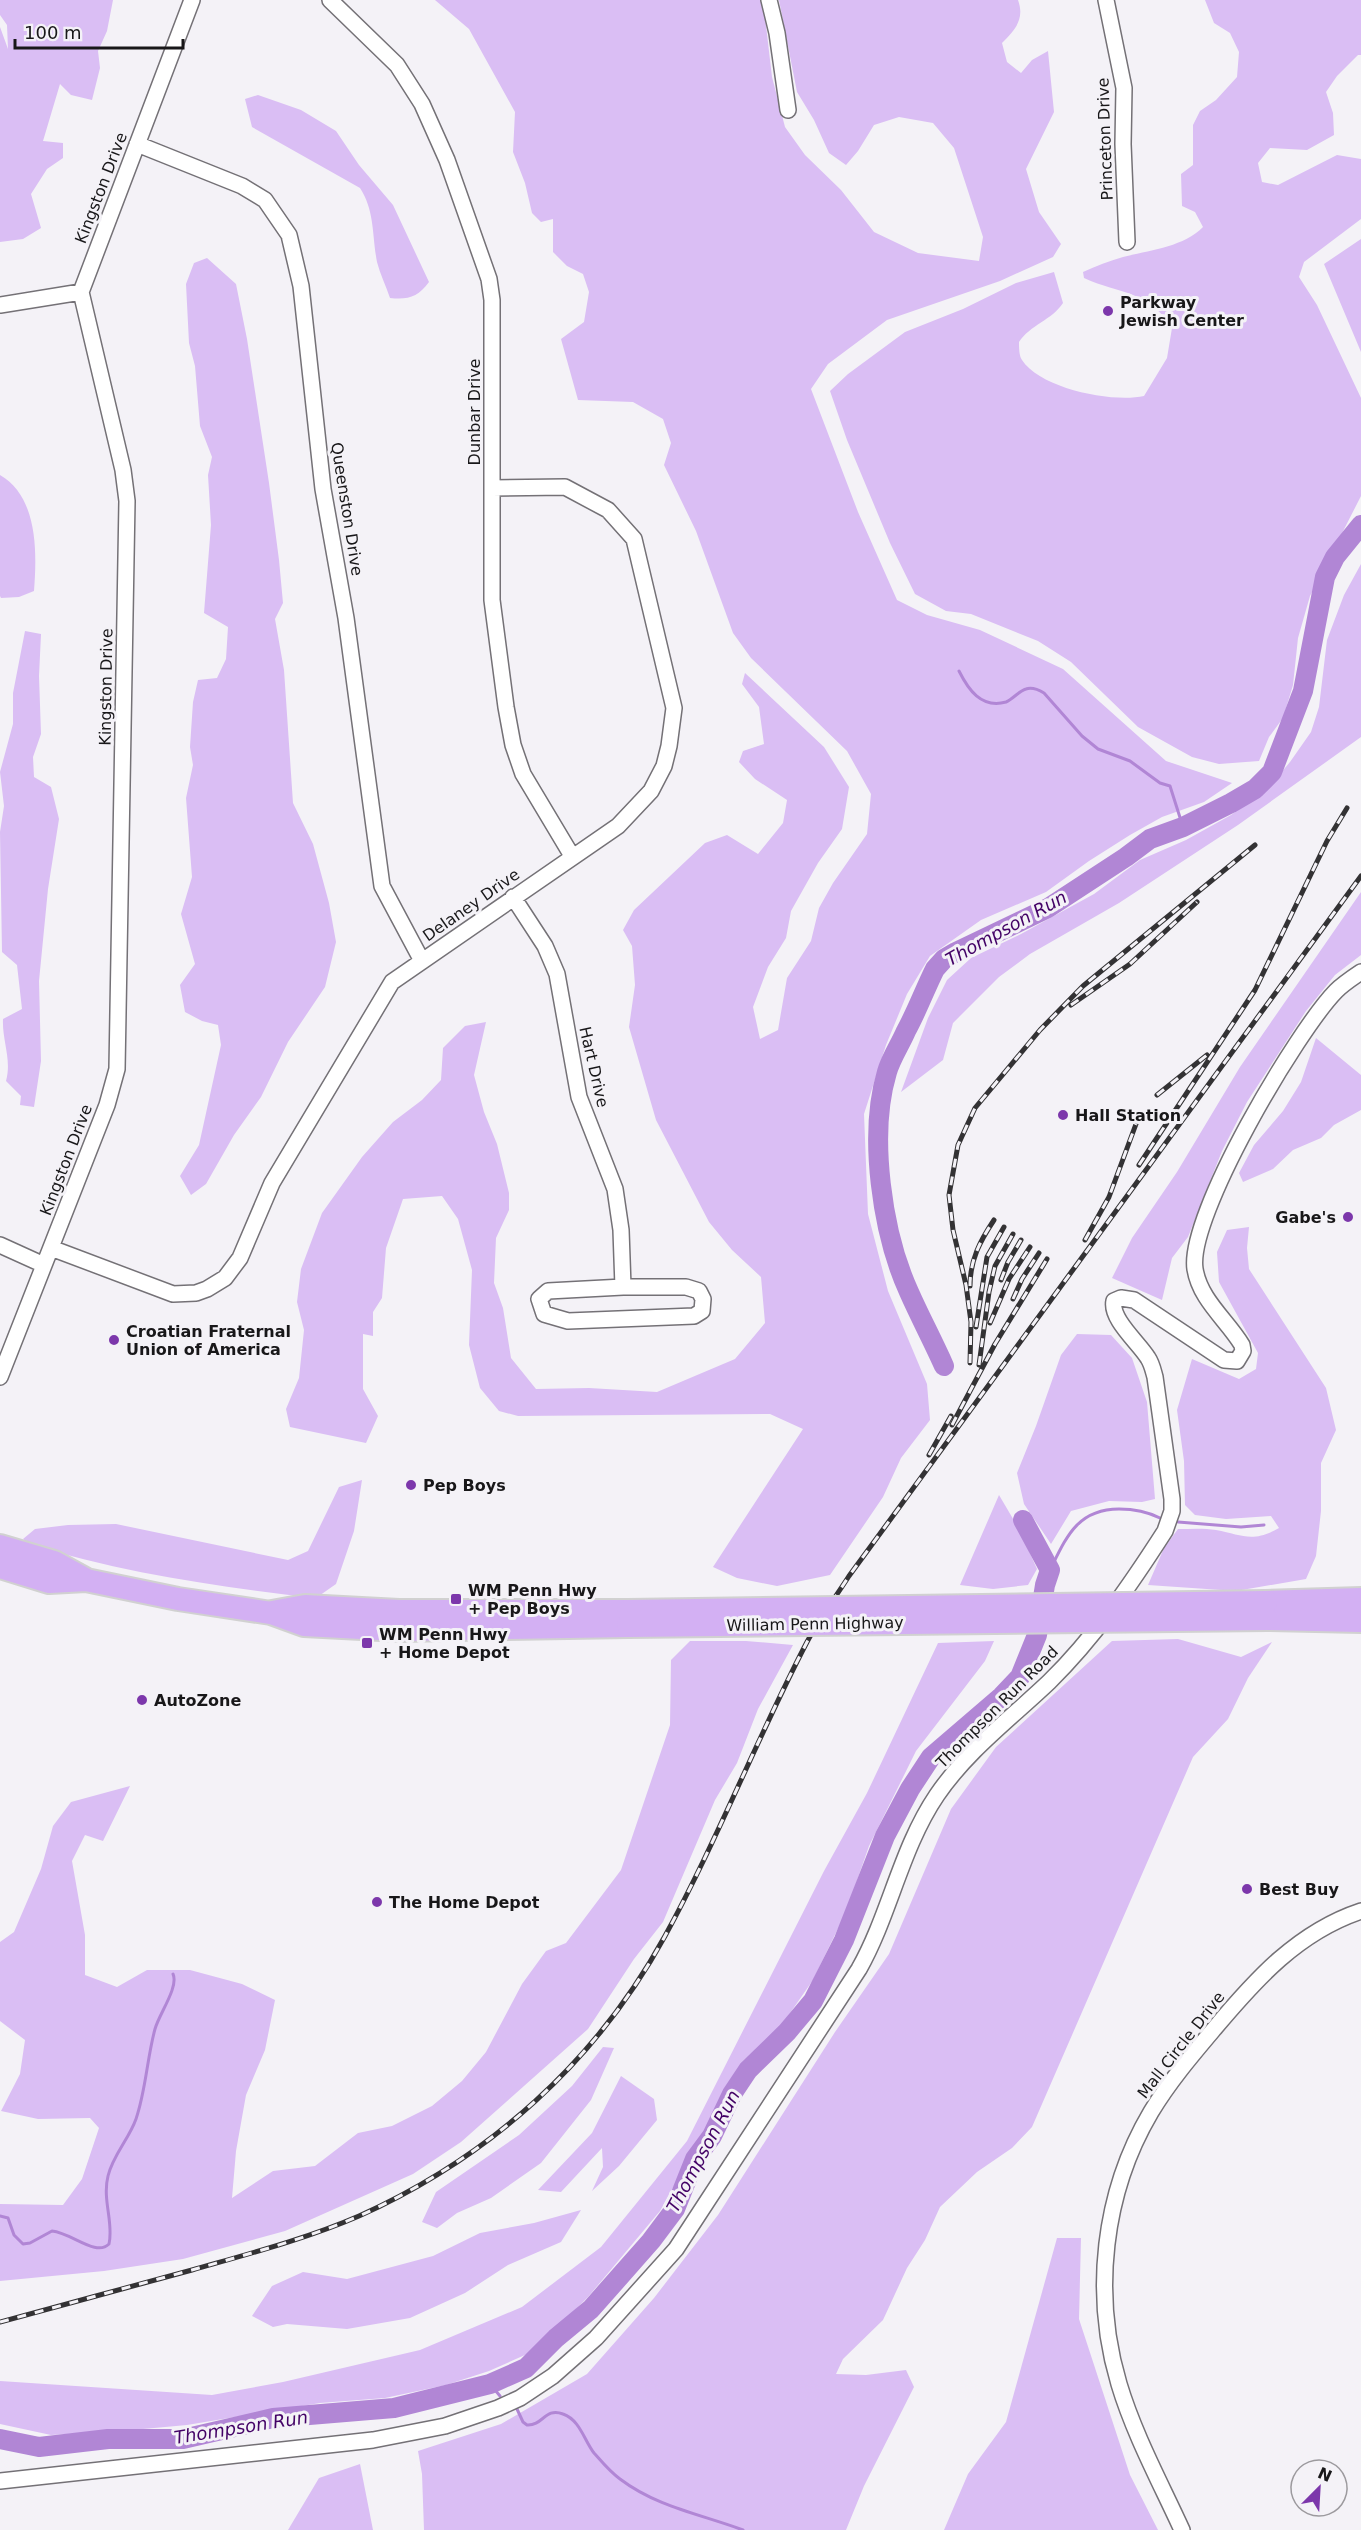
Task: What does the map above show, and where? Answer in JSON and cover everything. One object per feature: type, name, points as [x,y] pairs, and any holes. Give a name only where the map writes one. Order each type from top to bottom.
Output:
[{"type":"highway","name":"William Penn Highway","points":[[0,1546],[54,1562],[86,1580]]},
{"type":"highway","name":"William Penn Highway","points":[[0,1567],[49,1582],[86,1580],[178,1599],[270,1613],[305,1606],[628,1618],[1266,1610],[1361,1599]]},
{"type":"highway","name":"William Penn Highway","points":[[1266,1610],[1361,1620]]},
{"type":"street","name":"Kingston Drive","points":[[0,1377],[112,1092],[118,1058],[127,501],[123,470],[81,292],[192,0]]},
{"type":"street","name":"Dunbar Drive","points":[[330,0],[397,64],[422,104],[447,160],[489,279],[492,300],[492,600],[513,745],[523,774],[572,856]]},
{"type":"street","points":[[769,0],[777,33],[788,110]]},
{"type":"street","name":"Princeton Drive","points":[[1106,0],[1124,88],[1123,144],[1127,242]]},
{"type":"street","name":"Queenston Drive","points":[[137,144],[250,191],[265,200],[290,236],[301,286],[323,489],[346,618],[382,886],[422,961]]},
{"type":"street","points":[[0,305],[81,292]]},
{"type":"street","name":"Delaney Drive","points":[[51,1248],[174,1294],[196,1293],[225,1278],[240,1258],[272,1183],[392,982],[618,826],[651,791],[664,766],[674,708],[634,539],[608,510],[565,487],[492,488]]},
{"type":"street","name":"Hart Drive","points":[[513,897],[545,946],[556,974],[579,1097],[615,1189],[621,1230],[623,1287]]},
{"type":"street","name":"Thompson Run Road","points":[[0,2481],[373,2440],[445,2426],[498,2408],[533,2389],[576,2356],[633,2300],[695,2223],[859,1969],[878,1932],[919,1825],[938,1794],[968,1756],[1049,1682],[1087,1641],[1165,1531],[1172,1511],[1172,1499],[1155,1377],[1148,1358],[1118,1319],[1113,1306],[1114,1301],[1121,1298],[1134,1300],[1224,1360],[1237,1361],[1241,1356],[1242,1346],[1211,1304],[1198,1280],[1194,1255],[1197,1239],[1233,1153],[1293,1046],[1335,991],[1361,972]]},
{"type":"street","points":[[0,1245],[44,1265]]},
{"type":"street","points":[[623,1287],[686,1287],[699,1291],[703,1299],[702,1311],[694,1316],[568,1321],[544,1314],[539,1299],[548,1291],[623,1287]]},
{"type":"street","name":"Mall Circle Drive","points":[[1182,2530],[1134,2426],[1119,2385],[1109,2347],[1104,2272],[1107,2239],[1116,2198],[1132,2151],[1151,2113],[1197,2049],[1241,1997],[1269,1967],[1302,1941],[1335,1922],[1361,1911]]},
{"type":"shaded area","points":[[0,0],[113,0],[107,31],[98,51],[100,68],[92,100],[71,95],[60,84],[43,141],[63,143],[63,158],[47,169],[31,194],[41,228],[23,239],[0,242],[0,27],[8,49],[7,25],[0,15]]},
{"type":"shaded area","points":[[435,0],[763,0],[772,77],[785,127],[805,155],[841,190],[874,232],[918,253],[979,261],[983,237],[954,148],[933,123],[899,117],[874,125],[858,151],[846,165],[829,153],[814,120],[797,92],[779,0],[1018,0],[1019,19],[1002,43],[1007,62],[1021,73],[1032,60],[1048,51],[1054,112],[1026,169],[1039,212],[1061,244],[1053,257],[1000,281],[887,320],[828,364],[811,389],[858,512],[897,600],[927,615],[980,630],[1063,669],[1166,761],[1232,783],[1204,802],[1162,817],[1130,835],[1046,892],[981,920],[930,956],[907,994],[886,1045],[864,1114],[868,1214],[888,1291],[927,1384],[930,1420],[901,1458],[883,1497],[830,1575],[777,1586],[737,1578],[713,1567],[803,1429],[770,1414],[518,1416],[499,1411],[480,1388],[469,1345],[472,1270],[458,1219],[442,1196],[403,1199],[386,1248],[382,1298],[373,1312],[373,1336],[363,1334],[363,1389],[378,1416],[366,1443],[290,1427],[286,1409],[299,1378],[304,1330],[297,1302],[301,1269],[322,1213],[362,1157],[393,1122],[422,1100],[441,1080],[443,1048],[465,1026],[486,1022],[474,1075],[484,1112],[497,1144],[509,1193],[509,1210],[496,1238],[494,1283],[503,1308],[511,1358],[536,1389],[589,1388],[657,1392],[735,1359],[765,1323],[761,1277],[732,1250],[709,1222],[656,1120],[629,1027],[635,985],[632,946],[623,930],[634,910],[705,843],[727,835],[758,854],[783,823],[787,800],[755,779],[739,762],[743,751],[764,744],[759,707],[742,684],[745,673],[824,747],[849,787],[842,829],[818,863],[791,911],[786,938],[768,967],[753,1007],[760,1039],[778,1030],[787,978],[811,941],[819,908],[833,883],[867,834],[871,794],[847,751],[751,658],[733,633],[696,531],[664,465],[671,443],[663,419],[633,402],[578,400],[561,339],[584,322],[589,292],[583,274],[567,266],[553,252],[553,219],[541,222],[532,213],[525,183],[513,152],[515,112],[469,29]]},
{"type":"shaded area","points":[[1205,0],[1361,0],[1361,55],[1358,55],[1337,76],[1326,92],[1333,113],[1334,135],[1307,150],[1270,148],[1258,163],[1262,182],[1278,185],[1337,155],[1361,159],[1361,219],[1304,262],[1299,277],[1317,305],[1361,398],[1361,496],[1310,596],[1298,638],[1293,685],[1283,718],[1269,737],[1259,761],[1219,764],[1192,757],[1138,727],[1071,662],[1038,641],[971,614],[946,611],[915,594],[890,543],[847,440],[830,391],[848,374],[905,332],[963,309],[1016,283],[1054,272],[1063,303],[1019,342],[1022,360],[1031,370],[1045,379],[1079,392],[1131,398],[1144,396],[1167,358],[1172,328],[1153,306],[1133,295],[1084,278],[1083,272],[1118,259],[1176,243],[1195,234],[1203,227],[1195,212],[1182,206],[1181,174],[1193,165],[1193,125],[1200,111],[1216,100],[1237,77],[1239,52],[1230,33],[1214,23]]},
{"type":"shaded area","points":[[258,95],[301,110],[336,131],[359,165],[393,205],[429,282],[421,291],[407,298],[390,298],[377,262],[368,206],[360,188],[252,127],[245,99]]},
{"type":"shaded area","points":[[1361,239],[1361,352],[1324,264]]},
{"type":"shaded area","points":[[207,258],[236,284],[247,339],[279,560],[283,603],[275,619],[284,670],[293,803],[313,844],[329,903],[336,942],[325,987],[288,1042],[261,1097],[234,1135],[206,1184],[191,1195],[180,1176],[199,1145],[221,1045],[218,1025],[202,1021],[185,1012],[180,985],[195,964],[181,914],[192,877],[186,798],[193,765],[190,747],[193,702],[198,680],[217,678],[226,659],[228,627],[204,613],[211,525],[208,475],[212,457],[200,426],[195,366],[189,343],[186,284],[194,263]]},
{"type":"shaded area","points":[[0,475],[22,497],[28,511],[35,543],[34,591],[19,597],[1,598],[0,596]]},
{"type":"shaded area","points":[[1361,564],[1361,737],[1238,825],[1119,903],[1030,954],[999,977],[953,1023],[943,1060],[901,1092],[928,1018],[947,980],[971,958],[1094,894],[1140,860],[1186,840],[1231,815],[1268,788],[1311,732],[1319,707],[1327,640],[1344,595]]},
{"type":"shaded area","points":[[25,631],[41,634],[39,676],[41,734],[33,757],[34,777],[51,787],[59,819],[48,889],[39,981],[41,1061],[34,1107],[20,1105],[21,1096],[6,1081],[8,1065],[3,1027],[3,1019],[22,1009],[17,965],[2,952],[0,832],[4,806],[0,772],[13,724],[13,693]]},
{"type":"shaded area","points":[[1361,892],[1361,955],[1335,975],[1306,1011],[1247,1102],[1222,1151],[1188,1237],[1172,1258],[1162,1300],[1112,1278],[1132,1238],[1177,1172],[1240,1067]]},
{"type":"shaded area","points":[[1316,1038],[1361,1075],[1361,1110],[1334,1125],[1321,1138],[1293,1150],[1273,1169],[1243,1182],[1239,1173],[1254,1145],[1283,1111],[1301,1082]]},
{"type":"shaded area","points":[[1249,1227],[1247,1248],[1249,1269],[1326,1388],[1336,1430],[1321,1463],[1321,1511],[1316,1556],[1306,1579],[1236,1591],[1148,1585],[1164,1548],[1178,1529],[1211,1529],[1254,1537],[1279,1528],[1271,1516],[1226,1519],[1195,1515],[1185,1505],[1184,1461],[1177,1410],[1192,1359],[1239,1379],[1256,1369],[1258,1353],[1219,1282],[1217,1252],[1227,1230]]},
{"type":"shaded area","points":[[1077,1334],[1111,1335],[1132,1358],[1147,1402],[1155,1499],[1142,1502],[1109,1501],[1071,1511],[1051,1544],[1024,1504],[1017,1473],[1061,1355]]},
{"type":"shaded area","points":[[362,1480],[354,1531],[336,1584],[316,1598],[207,1584],[135,1571],[29,1544],[23,1539],[35,1529],[68,1525],[116,1524],[288,1560],[308,1551],[339,1487]]},
{"type":"shaded area","points":[[999,1495],[1019,1529],[1037,1569],[1028,1585],[993,1589],[960,1585]]},
{"type":"shaded area","points":[[1178,1639],[1241,1657],[1272,1642],[1248,1678],[1228,1719],[1193,1757],[1032,2127],[1012,2148],[977,2172],[940,2207],[925,2240],[907,2268],[883,2320],[843,2359],[836,2374],[866,2375],[906,2370],[914,2387],[864,2486],[846,2530],[424,2530],[422,2474],[418,2451],[501,2424],[587,2374],[654,2298],[718,2215],[835,2032],[889,1954],[951,1809],[996,1747],[1112,1641]]},
{"type":"shaded area","points":[[690,1641],[746,1641],[793,1645],[758,1709],[737,1763],[715,1800],[663,1922],[634,1959],[588,2029],[461,2142],[413,2174],[285,2231],[183,2259],[104,2271],[0,2281],[0,2204],[63,2205],[82,2179],[99,2128],[90,2118],[38,2119],[1,2111],[20,2074],[25,2040],[0,2021],[0,1942],[14,1932],[41,1869],[53,1826],[71,1802],[130,1786],[103,1841],[85,1835],[72,1861],[85,1935],[85,1975],[117,1987],[147,1970],[190,1970],[242,1984],[275,2000],[265,2050],[246,2095],[236,2151],[232,2198],[273,2171],[315,2166],[358,2133],[392,2126],[432,2106],[462,2081],[486,2052],[522,1984],[546,1951],[566,1943],[621,1870],[670,1725],[671,1660]]},
{"type":"shaded area","points":[[994,1641],[985,1661],[916,1751],[869,1846],[846,1912],[813,1980],[781,2026],[743,2061],[660,2211],[588,2297],[534,2351],[489,2371],[446,2385],[385,2398],[320,2403],[187,2425],[132,2430],[51,2435],[0,2424],[0,2381],[212,2395],[283,2382],[420,2350],[522,2307],[601,2247],[687,2141],[824,1871],[867,1793],[938,1643]]},
{"type":"shaded area","points":[[603,2047],[614,2048],[591,2100],[541,2163],[491,2198],[457,2213],[437,2228],[422,2222],[436,2192],[519,2135],[572,2086]]},
{"type":"shaded area","points":[[621,2076],[654,2099],[657,2120],[619,2166],[592,2191],[603,2167],[602,2148],[561,2192],[538,2190],[592,2133]]},
{"type":"shaded area","points":[[581,2210],[561,2242],[508,2265],[465,2293],[410,2318],[347,2329],[287,2324],[273,2327],[252,2316],[272,2286],[303,2272],[347,2279],[433,2256],[480,2233],[534,2223]]},
{"type":"shaded area","points":[[1057,2238],[1081,2238],[1079,2319],[1130,2475],[1158,2530],[944,2530],[968,2474],[1006,2422]]},
{"type":"shaded area","points":[[360,2464],[373,2530],[288,2530],[319,2478]]},
{"type":"waterway","name":"Thompson Run","points":[[944,1366],[900,1268],[885,1213],[878,1154],[881,1097],[887,1072],[935,969],[944,959],[956,952],[1048,908],[1150,839],[1183,827],[1255,789],[1272,772],[1303,691],[1325,577],[1335,557],[1361,525]]},
{"type":"waterway","points":[[959,671],[971,691],[989,703],[1006,702],[1028,688],[1044,693],[1082,736],[1098,749],[1130,761],[1160,783],[1170,786],[1183,827]]},
{"type":"waterway","points":[[1050,1570],[1068,1537],[1083,1520],[1093,1514],[1105,1510],[1124,1509],[1145,1512],[1160,1518]]},
{"type":"waterway","name":"Thompson Run","points":[[0,2439],[39,2447],[108,2439],[183,2439],[273,2418],[394,2408],[490,2384],[526,2368],[556,2338],[591,2309],[651,2241],[675,2209],[695,2159],[712,2136],[732,2094],[748,2070],[787,2032],[813,2001],[844,1940],[885,1836],[910,1789],[931,1757],[1002,1696],[1020,1677],[1037,1635],[1045,1585],[1050,1570],[1023,1520]]},
{"type":"waterway","points":[[1178,1522],[1241,1527],[1264,1525]]},
{"type":"waterway","points":[[0,2216],[8,2218],[14,2235],[23,2244],[30,2243],[52,2231],[97,2248],[109,2244],[110,2228],[106,2194],[108,2176],[136,2119],[155,2029],[171,1993],[173,1974]]},
{"type":"waterway","points":[[490,2384],[500,2396]]},
{"type":"waterway","points":[[517,2409],[523,2422],[527,2425],[537,2423],[552,2413],[569,2417],[578,2426],[590,2448],[603,2463],[634,2489],[679,2509],[743,2530]]},
{"type":"railway","points":[[1139,1165],[1255,990],[1327,841],[1347,808]]},
{"type":"railway","points":[[970,1363],[971,1322],[966,1285],[953,1230],[949,1195],[958,1145],[975,1108],[1040,1030],[1083,986],[1255,845]]},
{"type":"railway","points":[[0,2322],[255,2252],[359,2216],[407,2192],[452,2165],[495,2135],[535,2101],[572,2064],[606,2025],[637,1982],[665,1936],[789,1678],[827,1609],[1361,876]]},
{"type":"railway","points":[[1071,1005],[1130,964],[1197,902]]},
{"type":"railway","points":[[1157,1095],[1207,1055]]},
{"type":"railway","points":[[1085,1240],[1109,1197],[1136,1124]]},
{"type":"railway","points":[[970,1286],[977,1251],[994,1220]]},
{"type":"railway","points":[[976,1327],[987,1257],[1004,1227]]},
{"type":"railway","points":[[979,1365],[995,1266],[1013,1234]]},
{"type":"railway","points":[[1001,1280],[1021,1240]]},
{"type":"railway","points":[[990,1323],[1009,1279],[1030,1247]]},
{"type":"railway","points":[[1013,1299],[1022,1279],[1039,1253]]},
{"type":"railway","points":[[952,1425],[995,1344],[1047,1259]]},
{"type":"railway","points":[[929,1455],[951,1416]]},
{"type":"place","name":"Parkway Jewish Center","points":[[1108,311]]},
{"type":"place","name":"Hall Station","points":[[1063,1115]]},
{"type":"place","name":"Gabe's","points":[[1348,1217]]},
{"type":"place","name":"Croatian Fraternal Union of America","points":[[114,1340]]},
{"type":"place","name":"Pep Boys","points":[[411,1485]]},
{"type":"place","name":"WM Penn Hwy + Pep Boys","points":[[456,1599]]},
{"type":"place","name":"WM Penn Hwy + Home Depot","points":[[367,1643]]},
{"type":"place","name":"AutoZone","points":[[142,1700]]},
{"type":"place","name":"Best Buy","points":[[1247,1889]]},
{"type":"place","name":"The Home Depot","points":[[377,1902]]}]
